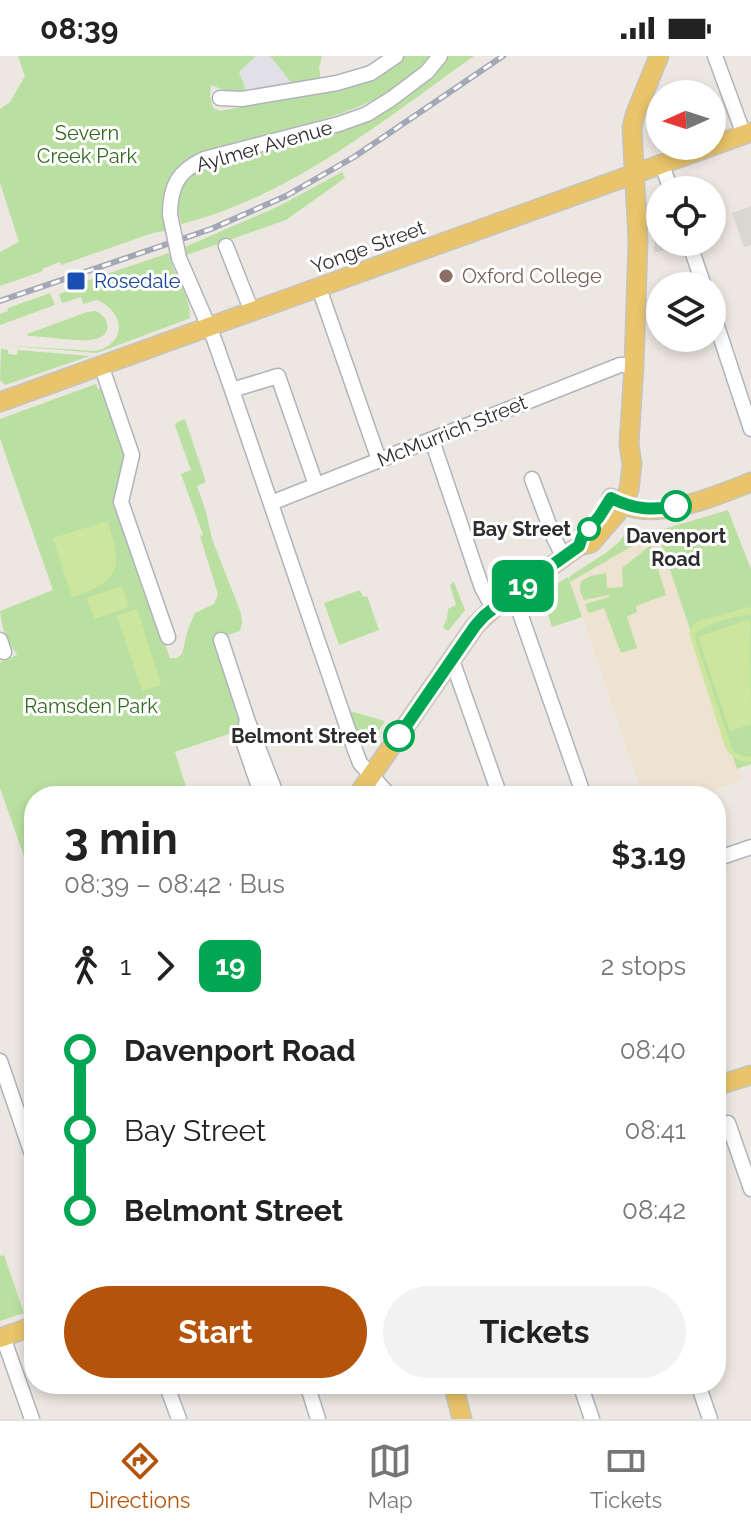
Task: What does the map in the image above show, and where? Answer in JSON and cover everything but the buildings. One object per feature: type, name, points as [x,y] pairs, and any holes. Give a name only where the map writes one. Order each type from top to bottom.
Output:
[{"type":"main road","points":[[364,786],[475,626],[493,608],[572,552],[582,537],[629,490],[638,240],[631,140],[635,115],[659,56]]},
{"type":"main road","name":"Yonge Street","points":[[0,402],[747,134]]},
{"type":"main road","points":[[614,506],[647,510],[697,503],[751,482]]},
{"type":"main road","points":[[726,1083],[751,1075]]},
{"type":"main road","points":[[2,1337],[24,1329]]},
{"type":"main road","points":[[456,1394],[462,1419]]},
{"type":"street","points":[[220,98],[242,99],[337,83],[371,73],[396,56]]},
{"type":"street","name":"Aylmer Avenue","points":[[208,327],[179,258],[170,215],[170,202],[178,178],[190,166],[204,159],[367,114],[427,72],[440,56]]},
{"type":"street","points":[[715,56],[747,134]]},
{"type":"street","points":[[662,165],[666,176]]},
{"type":"street","points":[[226,246],[252,312]]},
{"type":"street","points":[[319,288],[379,460]]},
{"type":"street","points":[[208,327],[355,750],[360,763],[381,786]]},
{"type":"street","points":[[726,352],[751,429]]},
{"type":"street","points":[[101,365],[132,455],[121,502],[168,637]]},
{"type":"street","name":"McMurrich Street","points":[[271,503],[620,365],[634,365]]},
{"type":"street","points":[[232,390],[278,376],[316,485]]},
{"type":"street","points":[[432,440],[482,588],[493,608]]},
{"type":"street","points":[[532,479],[554,538],[572,552]]},
{"type":"street","points":[[513,593],[581,786]]},
{"type":"street","points":[[221,640],[273,786]]},
{"type":"street","points":[[452,660],[496,786]]},
{"type":"street","points":[[247,719],[243,741],[259,786]]},
{"type":"street","points":[[726,856],[751,847]]},
{"type":"street","points":[[0,1061],[24,1131]]},
{"type":"street","points":[[728,1123],[751,1189]]},
{"type":"street","points":[[2,1337],[32,1419]]},
{"type":"street","points":[[170,1394],[179,1419]]},
{"type":"street","points":[[310,1394],[318,1419]]},
{"type":"street","points":[[583,1394],[592,1419]]},
{"type":"street","points":[[701,1394],[710,1419]]},
{"type":"shaded area","points":[[256,56],[270,56],[294,86],[246,94],[239,72]]},
{"type":"shaded area","points":[[751,206],[751,245],[744,247],[732,213]]},
{"type":"shaded area","points":[[657,531],[742,780],[726,786],[640,786],[571,582]]},
{"type":"green space","name":"Severn Creek Park","points":[[18,56],[256,56],[239,72],[246,94],[211,85],[213,108],[220,111],[322,92],[405,56],[430,56],[399,85],[364,105],[325,119],[196,154],[177,169],[166,186],[162,207],[165,231],[61,265],[60,262],[0,286],[0,252],[19,242],[0,183],[0,109],[10,102],[25,76]]},
{"type":"green space","points":[[270,56],[322,56],[319,68],[321,81],[294,86]]},
{"type":"green space","points":[[448,56],[474,56],[335,154],[298,176],[221,212],[181,224],[179,212],[176,213],[180,188],[186,178],[198,169],[207,164],[344,129],[421,84]]},
{"type":"green space","points":[[342,172],[345,178],[286,220],[187,255],[185,247],[279,206]]},
{"type":"green space","points":[[169,253],[188,301],[190,318],[97,353],[0,345],[95,351],[105,347],[113,342],[119,328],[113,312],[97,300],[83,304],[81,297],[62,303],[59,294],[71,290],[71,286]]},
{"type":"green space","points":[[50,293],[55,305],[0,325],[0,314],[8,308]]},
{"type":"green space","points":[[96,311],[108,326],[105,334],[95,339],[72,340],[27,334],[87,312]]},
{"type":"green space","points":[[1,349],[17,355],[18,350],[90,356],[5,385],[0,380]]},
{"type":"green space","name":"Ramsden Park","points":[[96,384],[98,389],[104,388],[124,449],[125,462],[116,500],[170,658],[177,658],[182,654],[195,613],[214,604],[218,594],[200,536],[203,535],[181,474],[191,470],[175,426],[185,419],[206,482],[197,486],[242,623],[240,631],[217,639],[240,717],[238,726],[232,733],[175,752],[186,786],[24,786],[24,856],[0,788],[0,662],[17,655],[6,637],[0,611],[53,590],[0,439],[0,419]]},
{"type":"green space","points":[[728,510],[751,569],[751,764],[737,769],[657,531]]},
{"type":"green space","points":[[107,521],[115,550],[114,571],[100,585],[72,597],[53,538]]},
{"type":"green space","points":[[627,531],[633,531],[641,541],[570,582],[582,617],[552,627],[541,594],[568,577],[570,581],[570,576],[607,552]]},
{"type":"green space","points":[[651,545],[666,595],[636,606],[637,612],[627,617],[637,648],[621,653],[604,608],[589,613],[585,604],[609,595],[584,600],[580,591],[581,581],[606,573],[607,588],[623,587],[622,568]]},
{"type":"green space","points":[[454,582],[465,610],[446,630],[443,627],[448,609],[456,605],[450,585]]},
{"type":"green space","points":[[122,586],[129,607],[94,619],[87,598]]},
{"type":"green space","points":[[360,590],[363,597],[367,596],[379,630],[339,645],[324,603]]},
{"type":"green space","points":[[751,608],[751,615],[721,621],[695,634],[733,751],[751,757],[751,762],[736,759],[725,747],[689,633],[696,622]]},
{"type":"green space","points":[[137,609],[161,685],[142,691],[117,616]]},
{"type":"green space","points":[[750,619],[751,724],[730,731],[698,637]]},
{"type":"green space","points":[[350,711],[385,721],[370,745],[361,743]]},
{"type":"green space","points":[[4,1255],[24,1313],[0,1321],[0,1256]]},
{"type":"railway","points":[[0,301],[211,229],[286,196],[354,157],[503,56]]},
{"type":"bus line","name":"19","points":[[399,736],[475,626],[493,608],[579,546],[582,537],[611,498],[638,509],[676,506]]},
{"type":"place","name":"Oxford College","points":[[446,276]]},
{"type":"place","name":"Rosedale","points":[[76,281]]},
{"type":"place","name":"Davenport Road","points":[[676,506]]},
{"type":"place","name":"Bay Street","points":[[589,529]]},
{"type":"place","name":"Belmont Street","points":[[399,736]]}]
